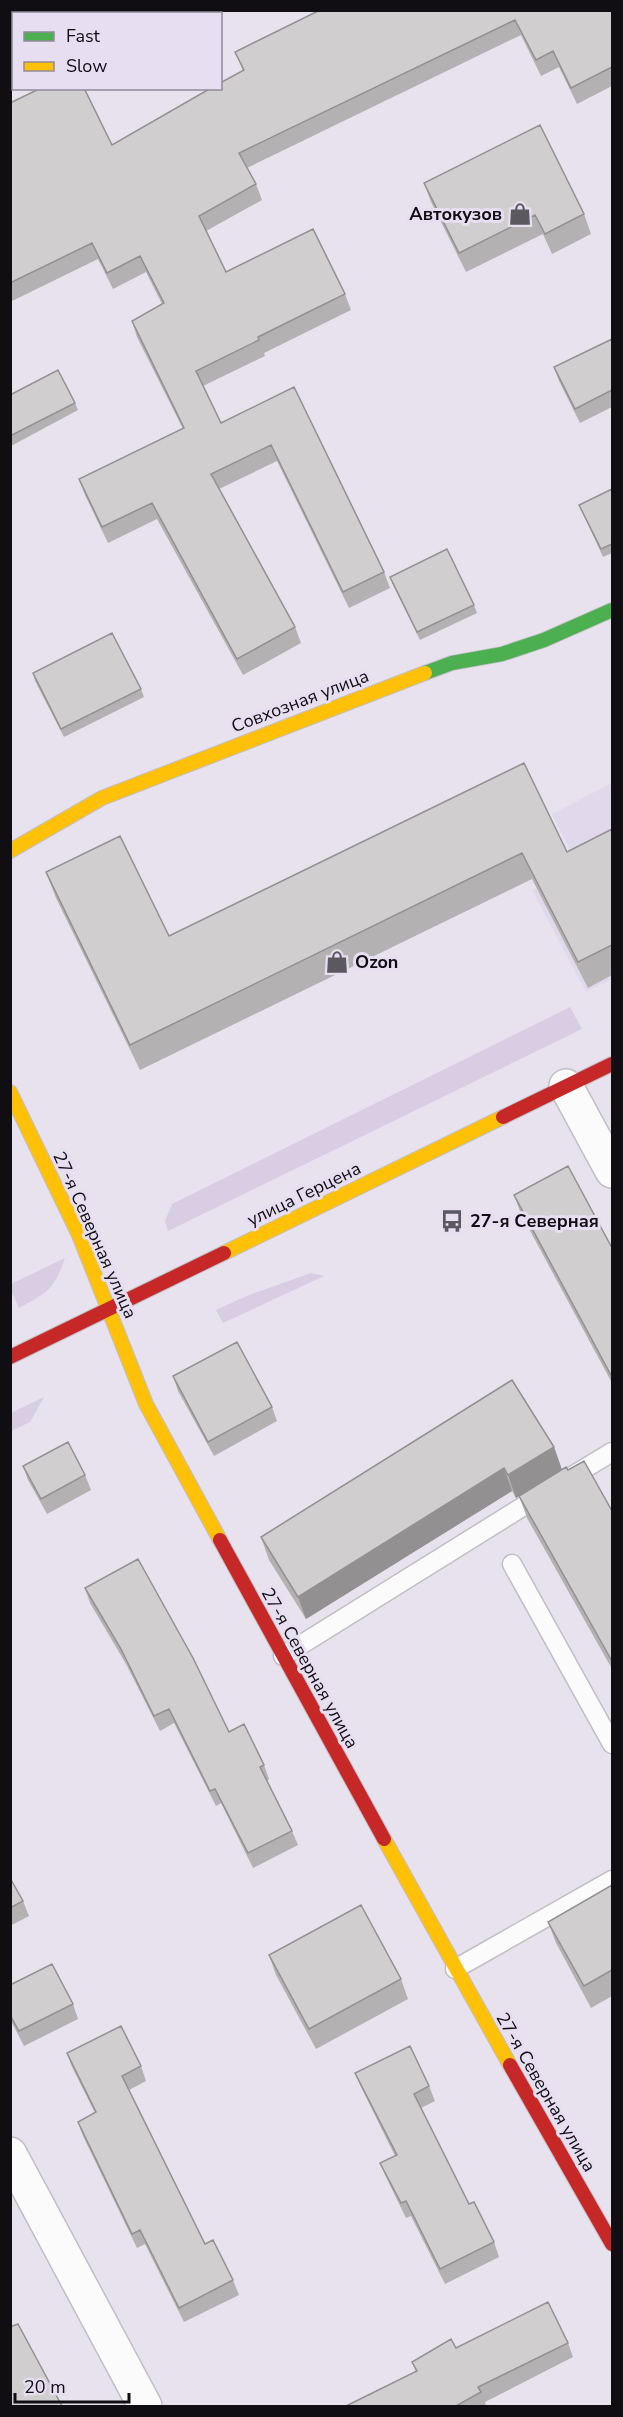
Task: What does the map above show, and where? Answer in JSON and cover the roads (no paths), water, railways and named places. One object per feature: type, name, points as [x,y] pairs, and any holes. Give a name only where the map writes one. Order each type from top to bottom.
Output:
[{"type":"street","name":"Совхозная улица","points":[[10,851],[102,798],[136,784],[391,685],[452,663],[502,654],[544,640],[612,610]]},
{"type":"street","name":"улица Герцена","points":[[10,1357],[612,1064]]},
{"type":"street","points":[[566,1086],[612,1171]]},
{"type":"street","name":"27-я Северная улица","points":[[10,1092],[79,1235],[146,1404],[455,1969],[612,2244]]},
{"type":"street","points":[[10,2154],[145,2406]]},
{"type":"lane","points":[[283,1656],[612,1452]]},
{"type":"lane","points":[[512,1564],[612,1744]]},
{"type":"lane","points":[[455,1969],[612,1880]]},
{"type":"place","name":"Автокузов","points":[[520,214]]},
{"type":"place","name":"Ozon","points":[[337,962]]},
{"type":"place","name":"27-я Северная","points":[[452,1221]]}]
